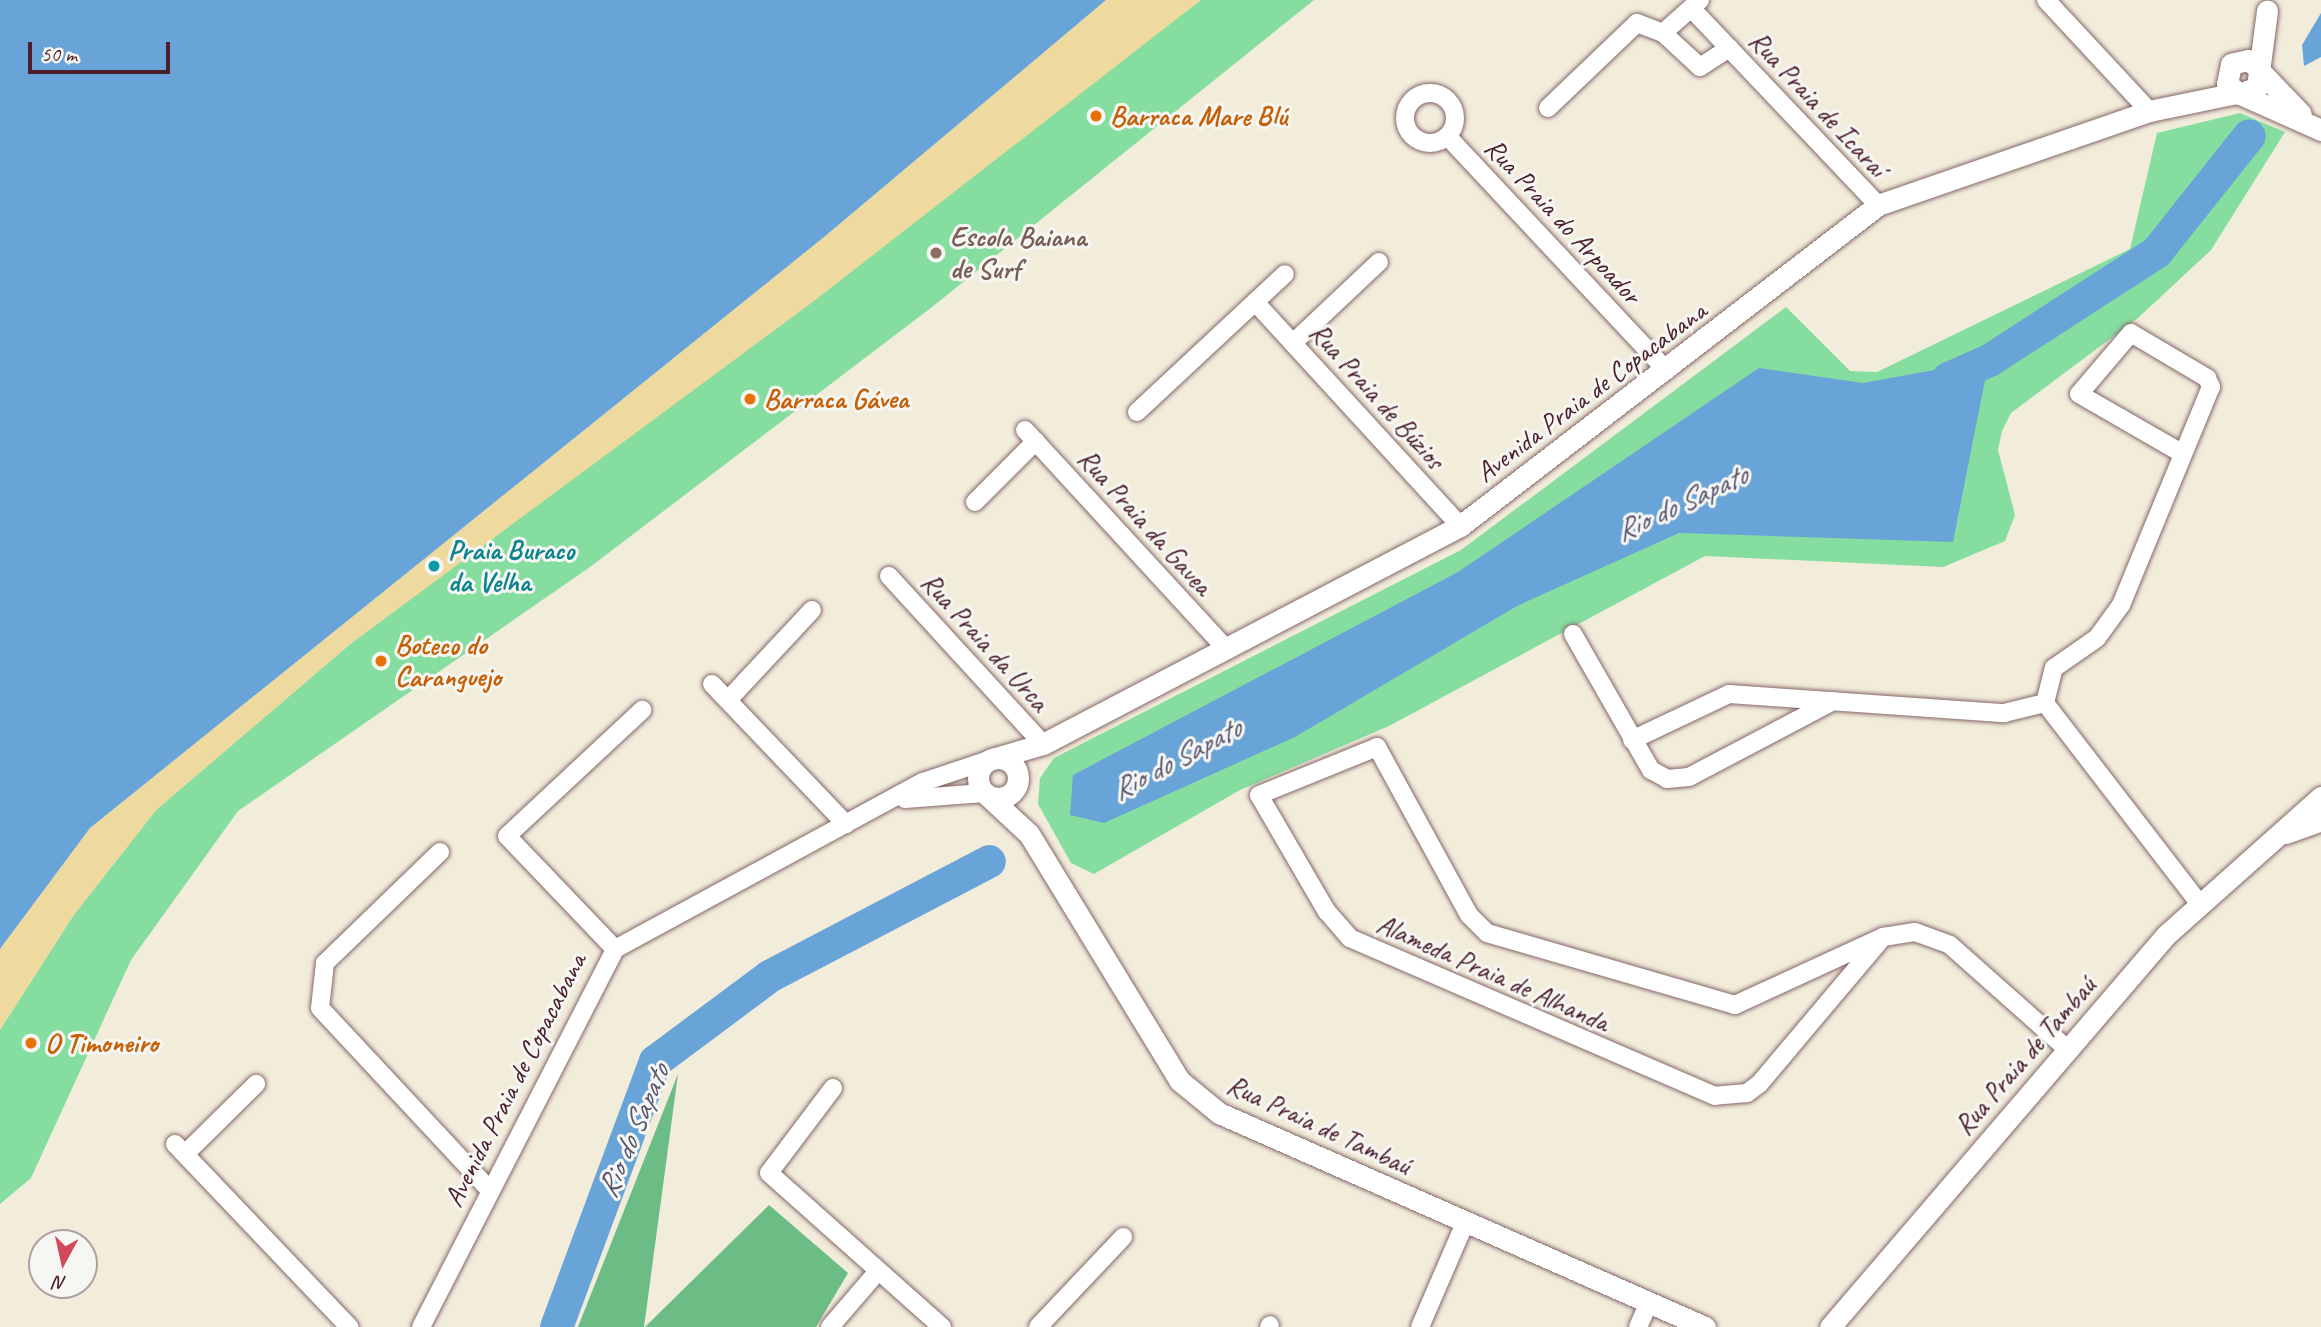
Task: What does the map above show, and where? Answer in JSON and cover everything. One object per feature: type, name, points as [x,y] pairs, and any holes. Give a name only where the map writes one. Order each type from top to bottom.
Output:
[{"type":"street","points":[[2046,0],[2149,111]]},
{"type":"street","points":[[1663,33],[1695,4]]},
{"type":"street","name":"Rua Praia de Icaraí","points":[[1695,4],[1729,48],[1878,205]]},
{"type":"street","name":"Avenida Praia de Copacabana","points":[[2176,103],[2227,69],[2270,5]]},
{"type":"street","name":"Avenida Praia de Copacabana","points":[[2257,68],[2270,5]]},
{"type":"street","points":[[1548,108],[1637,23],[1663,33],[1700,67],[1729,48]]},
{"type":"street","points":[[2242,60],[2257,68],[2319,128],[2239,93],[2227,84],[2227,69],[2242,60]]},
{"type":"street","points":[[2239,93],[2257,87],[2257,68]]},
{"type":"street","name":"Avenida Praia de Copacabana","points":[[421,1327],[489,1189],[615,949],[940,775],[1043,744],[1460,526],[1667,371],[1878,205],[2149,111],[2176,103],[2239,93]]},
{"type":"street","name":"Rua Praia do Arpoador","points":[[1448,137],[1667,371]]},
{"type":"street","points":[[1293,343],[1379,262]]},
{"type":"street","points":[[1137,412],[1285,274]]},
{"type":"street","name":"Rua Praia de Búzios","points":[[1255,302],[1460,526]]},
{"type":"street","points":[[2045,704],[2054,668],[2097,638],[2121,605],[2210,382],[2132,333],[2079,394],[2180,452]]},
{"type":"street","name":"Rua Praia da Gavea","points":[[975,502],[1030,436],[1227,650]]},
{"type":"street","name":"Rua Praia da Urca","points":[[889,576],[1043,744]]},
{"type":"street","points":[[728,701],[812,610]]},
{"type":"street","points":[[1573,634],[1651,770],[1678,780],[1835,700]]},
{"type":"street","points":[[712,684],[846,824]]},
{"type":"street","points":[[1632,740],[1729,694],[2004,713],[2045,704]]},
{"type":"street","points":[[2045,704],[2197,902]]},
{"type":"street","points":[[615,949],[507,836],[642,710]]},
{"type":"street","name":"Avenida Praia de Copacabana","points":[[1017,783],[1043,744]]},
{"type":"street","name":"Alameda Praia de Alhanda","points":[[1883,937],[1759,1084],[1747,1093],[1715,1096],[1350,938],[1327,912],[1259,795],[1377,747],[1469,915],[1486,933],[1720,1004],[1748,1000],[1883,937],[1914,932],[1950,945],[2067,1049]]},
{"type":"street","points":[[991,759],[1011,763],[1017,783],[1002,797],[986,794],[978,775],[991,759]]},
{"type":"street","name":"Rua Praia de Tambaú","points":[[1017,783],[1029,834]]},
{"type":"street","name":"Avenida Praia de Copacabana","points":[[888,803],[922,794],[986,794]]},
{"type":"street","name":"Rua Praia de Tambaú","points":[[986,794],[1029,834],[1167,1061],[1200,1098],[1244,1125],[1705,1327]]},
{"type":"street","name":"Rua Praia de Tambaú","points":[[1830,1327],[2067,1049],[2197,902],[2321,797]]},
{"type":"street","name":"Rua Praia de Tambaú","points":[[2278,836],[2321,820]]},
{"type":"street","points":[[440,852],[325,962],[320,1008],[489,1189]]},
{"type":"street","points":[[257,1084],[180,1149],[349,1327]]},
{"type":"street","points":[[833,1088],[769,1173],[942,1327]]},
{"type":"street","points":[[1420,1327],[1465,1223]]},
{"type":"street","points":[[1038,1327],[1123,1237]]},
{"type":"street","points":[[830,1327],[878,1270]]},
{"type":"street","points":[[1638,1327],[1648,1302]]},
{"type":"green space","points":[[1201,0],[1314,0],[932,307],[590,567],[238,811],[131,960],[31,1178],[0,1204],[0,1030],[73,916],[156,810],[349,645]]},
{"type":"green space","points":[[2240,113],[2285,132],[2211,250],[2138,318],[2011,413],[2002,431],[1998,450],[2015,515],[2005,541],[1943,567],[1705,556],[1389,726],[1240,790],[1094,874],[1071,863],[1038,804],[1040,778],[1054,758],[1461,550],[1786,307],[1850,371],[1877,372],[2130,249],[2157,133]]},
{"type":"green space","points":[[678,1074],[644,1327],[578,1327]]},
{"type":"green space","points":[[769,1205],[848,1273],[816,1327],[645,1327]]},
{"type":"sand","name":"Praia Buraco da Velha","points":[[1106,0],[1201,0],[814,301],[349,645],[156,810],[73,916],[0,1030],[0,949],[90,828],[824,237]]},
{"type":"water","points":[[0,0],[1106,0],[824,237],[90,828],[0,949]]},
{"type":"water","points":[[2321,13],[2321,57],[2304,66],[2302,45]]},
{"type":"water","points":[[1989,360],[1953,542],[1679,533],[1517,606],[1295,737],[1104,823],[1070,815],[1073,775],[1458,572],[1759,368],[1863,383]]},
{"type":"waterway","name":"Rio do Sapato","points":[[1948,378],[1989,360],[2156,252],[2249,135]]},
{"type":"waterway","name":"Rio do Sapato","points":[[556,1327],[655,1061],[769,976],[989,861]]},
{"type":"place","name":"Barraca Mare Blú","points":[[1096,116]]},
{"type":"place","name":"Escola Baiana de Surf","points":[[936,253]]},
{"type":"place","name":"Barraca Gávea","points":[[750,399]]},
{"type":"place","name":"Praia Buraco da Velha","points":[[434,566]]},
{"type":"place","name":"Boteco do Caranguejo","points":[[381,661]]},
{"type":"place","name":"O Timoneiro","points":[[31,1043]]}]
